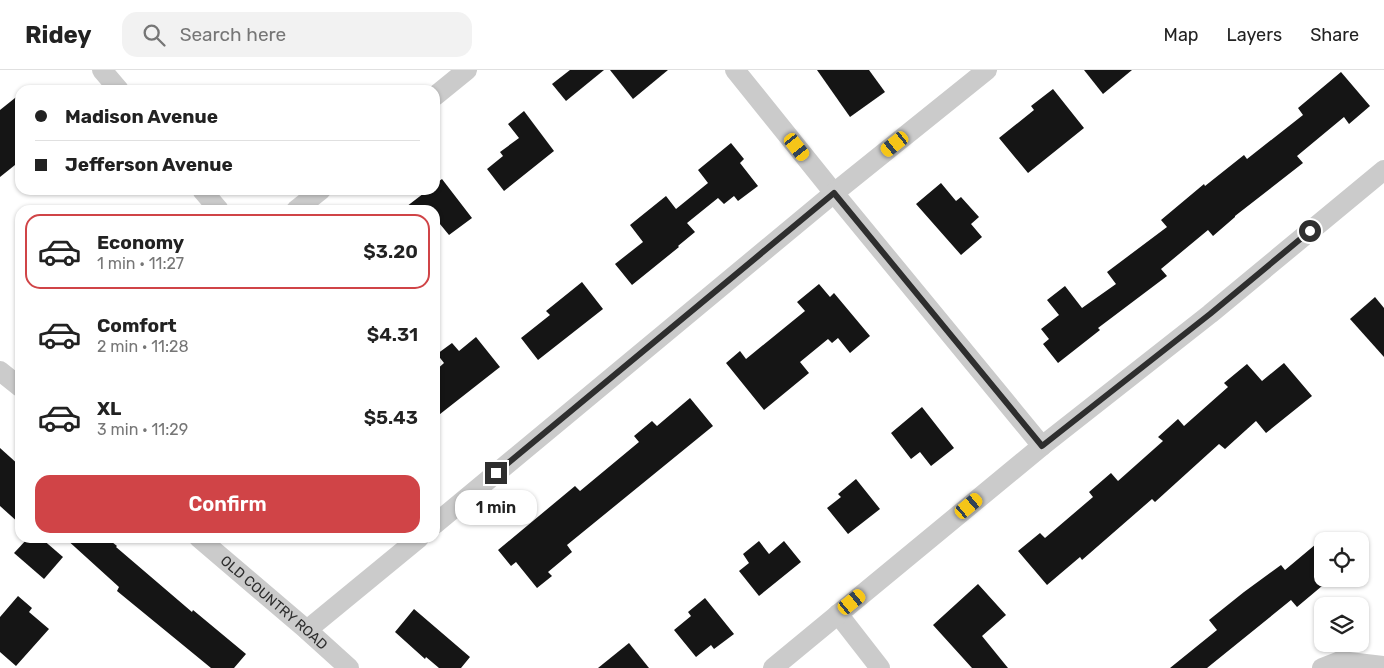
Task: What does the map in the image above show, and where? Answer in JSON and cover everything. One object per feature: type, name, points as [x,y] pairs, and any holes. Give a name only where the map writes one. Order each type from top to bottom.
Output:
[{"type":"street","points":[[102,70],[115,85]]},
{"type":"street","points":[[440,92],[467,70]]},
{"type":"street","points":[[735,70],[1042,446]]},
{"type":"street","points":[[440,520],[834,193],[987,70]]},
{"type":"street","points":[[773,668],[1042,446],[1210,314],[1384,170]]},
{"type":"street","points":[[206,195],[215,205]]},
{"type":"street","points":[[302,205],[314,195]]},
{"type":"street","points":[[0,371],[15,383]]},
{"type":"street","name":"OLD COUNTRY ROAD","points":[[204,543],[349,668]]},
{"type":"street","points":[[307,630],[413,543]]},
{"type":"street","points":[[838,614],[880,668]]},
{"type":"street","points":[[1322,668],[1340,661],[1384,666]]},
{"type":"building","points":[[570,70],[604,70],[566,101],[552,84]]},
{"type":"building","points":[[610,70],[668,70],[633,99]]},
{"type":"building","points":[[817,70],[869,70],[885,92],[850,117]]},
{"type":"building","points":[[1084,70],[1132,70],[1103,94]]},
{"type":"building","points":[[1341,72],[1370,106],[1349,124],[1344,117],[1297,156],[1303,163],[1235,216],[1213,236],[1208,230],[1161,269],[1167,276],[1098,328],[1100,330],[1058,363],[1043,344],[1049,339],[1041,329],[1059,315],[1047,300],[1065,286],[1082,308],[1116,284],[1107,272],[1167,227],[1161,220],[1204,184],[1205,186],[1244,155],[1247,159],[1303,115],[1298,108]]},
{"type":"building","points":[[1053,89],[1084,128],[1028,173],[999,138],[1034,110],[1031,106]]},
{"type":"building","points":[[15,98],[15,165],[0,177],[0,110]]},
{"type":"building","points":[[524,111],[554,151],[504,191],[487,169],[503,156],[500,152],[519,138],[508,124]]},
{"type":"building","points":[[731,143],[744,159],[740,163],[758,186],[738,201],[734,196],[724,204],[718,198],[687,223],[695,232],[632,285],[615,264],[643,242],[630,225],[666,196],[676,209],[708,183],[698,170]]},
{"type":"building","points":[[442,179],[472,218],[449,235],[440,224],[440,205],[408,205],[422,195],[440,195],[440,180]]},
{"type":"building","points":[[941,183],[956,201],[961,197],[979,217],[971,224],[982,237],[961,255],[916,204]]},
{"type":"building","points":[[582,282],[603,309],[538,360],[521,338],[550,315],[546,311]]},
{"type":"building","points":[[819,284],[830,297],[834,293],[870,336],[850,353],[838,338],[832,343],[828,339],[800,362],[809,373],[764,410],[726,363],[740,351],[746,359],[805,311],[797,302]]},
{"type":"building","points":[[1375,297],[1384,308],[1384,357],[1350,319]]},
{"type":"building","points":[[476,337],[500,367],[440,414],[440,367],[444,363],[440,358],[440,352],[452,343],[459,351]]},
{"type":"building","points":[[1284,363],[1312,396],[1266,433],[1256,421],[1225,449],[1219,444],[1155,502],[1152,499],[1082,560],[1080,557],[1047,585],[1018,551],[1040,533],[1045,538],[1093,497],[1089,492],[1111,473],[1118,481],[1163,441],[1158,437],[1178,419],[1184,426],[1228,387],[1224,383],[1247,364],[1262,381]]},
{"type":"building","points":[[690,398],[713,426],[567,545],[572,552],[548,572],[552,576],[537,588],[516,562],[511,566],[498,550],[575,486],[580,491],[639,442],[634,436],[652,421],[657,426]]},
{"type":"building","points":[[922,407],[954,448],[931,466],[920,452],[911,459],[891,433]]},
{"type":"building","points":[[0,448],[15,462],[15,520],[0,506]]},
{"type":"building","points":[[856,479],[880,509],[848,534],[827,508],[841,497],[838,494]]},
{"type":"building","points":[[759,541],[769,554],[784,541],[801,562],[759,596],[739,571],[749,563],[743,554]]},
{"type":"building","points":[[23,543],[47,543],[63,557],[44,579],[14,553]]},
{"type":"building","points":[[71,543],[113,543],[192,612],[193,610],[246,654],[234,668],[211,668],[117,591],[119,587]]},
{"type":"building","points":[[1314,546],[1314,587],[1321,587],[1297,607],[1291,600],[1207,668],[1170,668],[1217,630],[1209,620],[1281,565],[1285,570]]},
{"type":"building","points":[[978,584],[1006,615],[982,636],[1008,668],[972,668],[933,625]]},
{"type":"building","points":[[18,596],[32,608],[29,612],[49,629],[16,666],[0,652],[0,617]]},
{"type":"building","points":[[705,598],[734,634],[714,649],[711,645],[696,657],[674,630],[691,616],[688,612]]},
{"type":"building","points":[[414,609],[470,657],[461,668],[439,668],[426,657],[425,659],[395,632]]},
{"type":"building","points":[[629,643],[649,668],[598,668]]},
{"type":"route","points":[[496,473],[834,193],[1042,446],[1210,314],[1310,231]]}]
